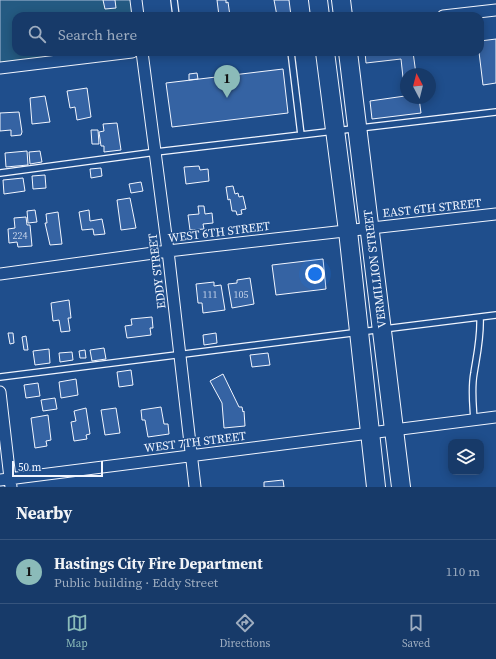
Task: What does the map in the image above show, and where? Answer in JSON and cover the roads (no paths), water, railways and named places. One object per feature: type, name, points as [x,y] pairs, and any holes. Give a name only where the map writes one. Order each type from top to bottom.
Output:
[{"type":"highway","points":[[318,0],[320,12]]},
{"type":"highway","points":[[341,0],[342,12]]},
{"type":"highway","name":"VERMILLION STREET","points":[[326,56],[348,231],[376,487]]},
{"type":"highway","name":"VERMILLION STREET","points":[[348,56],[401,487]]},
{"type":"street","points":[[136,0],[138,12]]},
{"type":"street","points":[[478,12],[496,10]]},
{"type":"street","points":[[0,68],[99,56]]},
{"type":"street","name":"EDDY STREET","points":[[143,56],[156,152],[195,487]]},
{"type":"street","name":"EAST 6TH STREET","points":[[370,228],[496,214]]},
{"type":"street","name":"WEST 6TH STREET","points":[[0,274],[168,251],[370,228]]},
{"type":"street","points":[[0,392],[7,482]]},
{"type":"street","name":"WEST 7TH STREET","points":[[7,482],[192,456],[496,418]]},
{"type":"lane","points":[[174,0],[176,12]]},
{"type":"lane","points":[[291,56],[301,135]]},
{"type":"lane","points":[[0,173],[156,152],[496,112]]},
{"type":"lane","points":[[0,377],[496,315]]},
{"type":"lane","points":[[474,420],[472,396],[474,374],[479,350],[480,317]]},
{"type":"place","name":"Hastings City Fire Department","points":[[227,98]]}]
